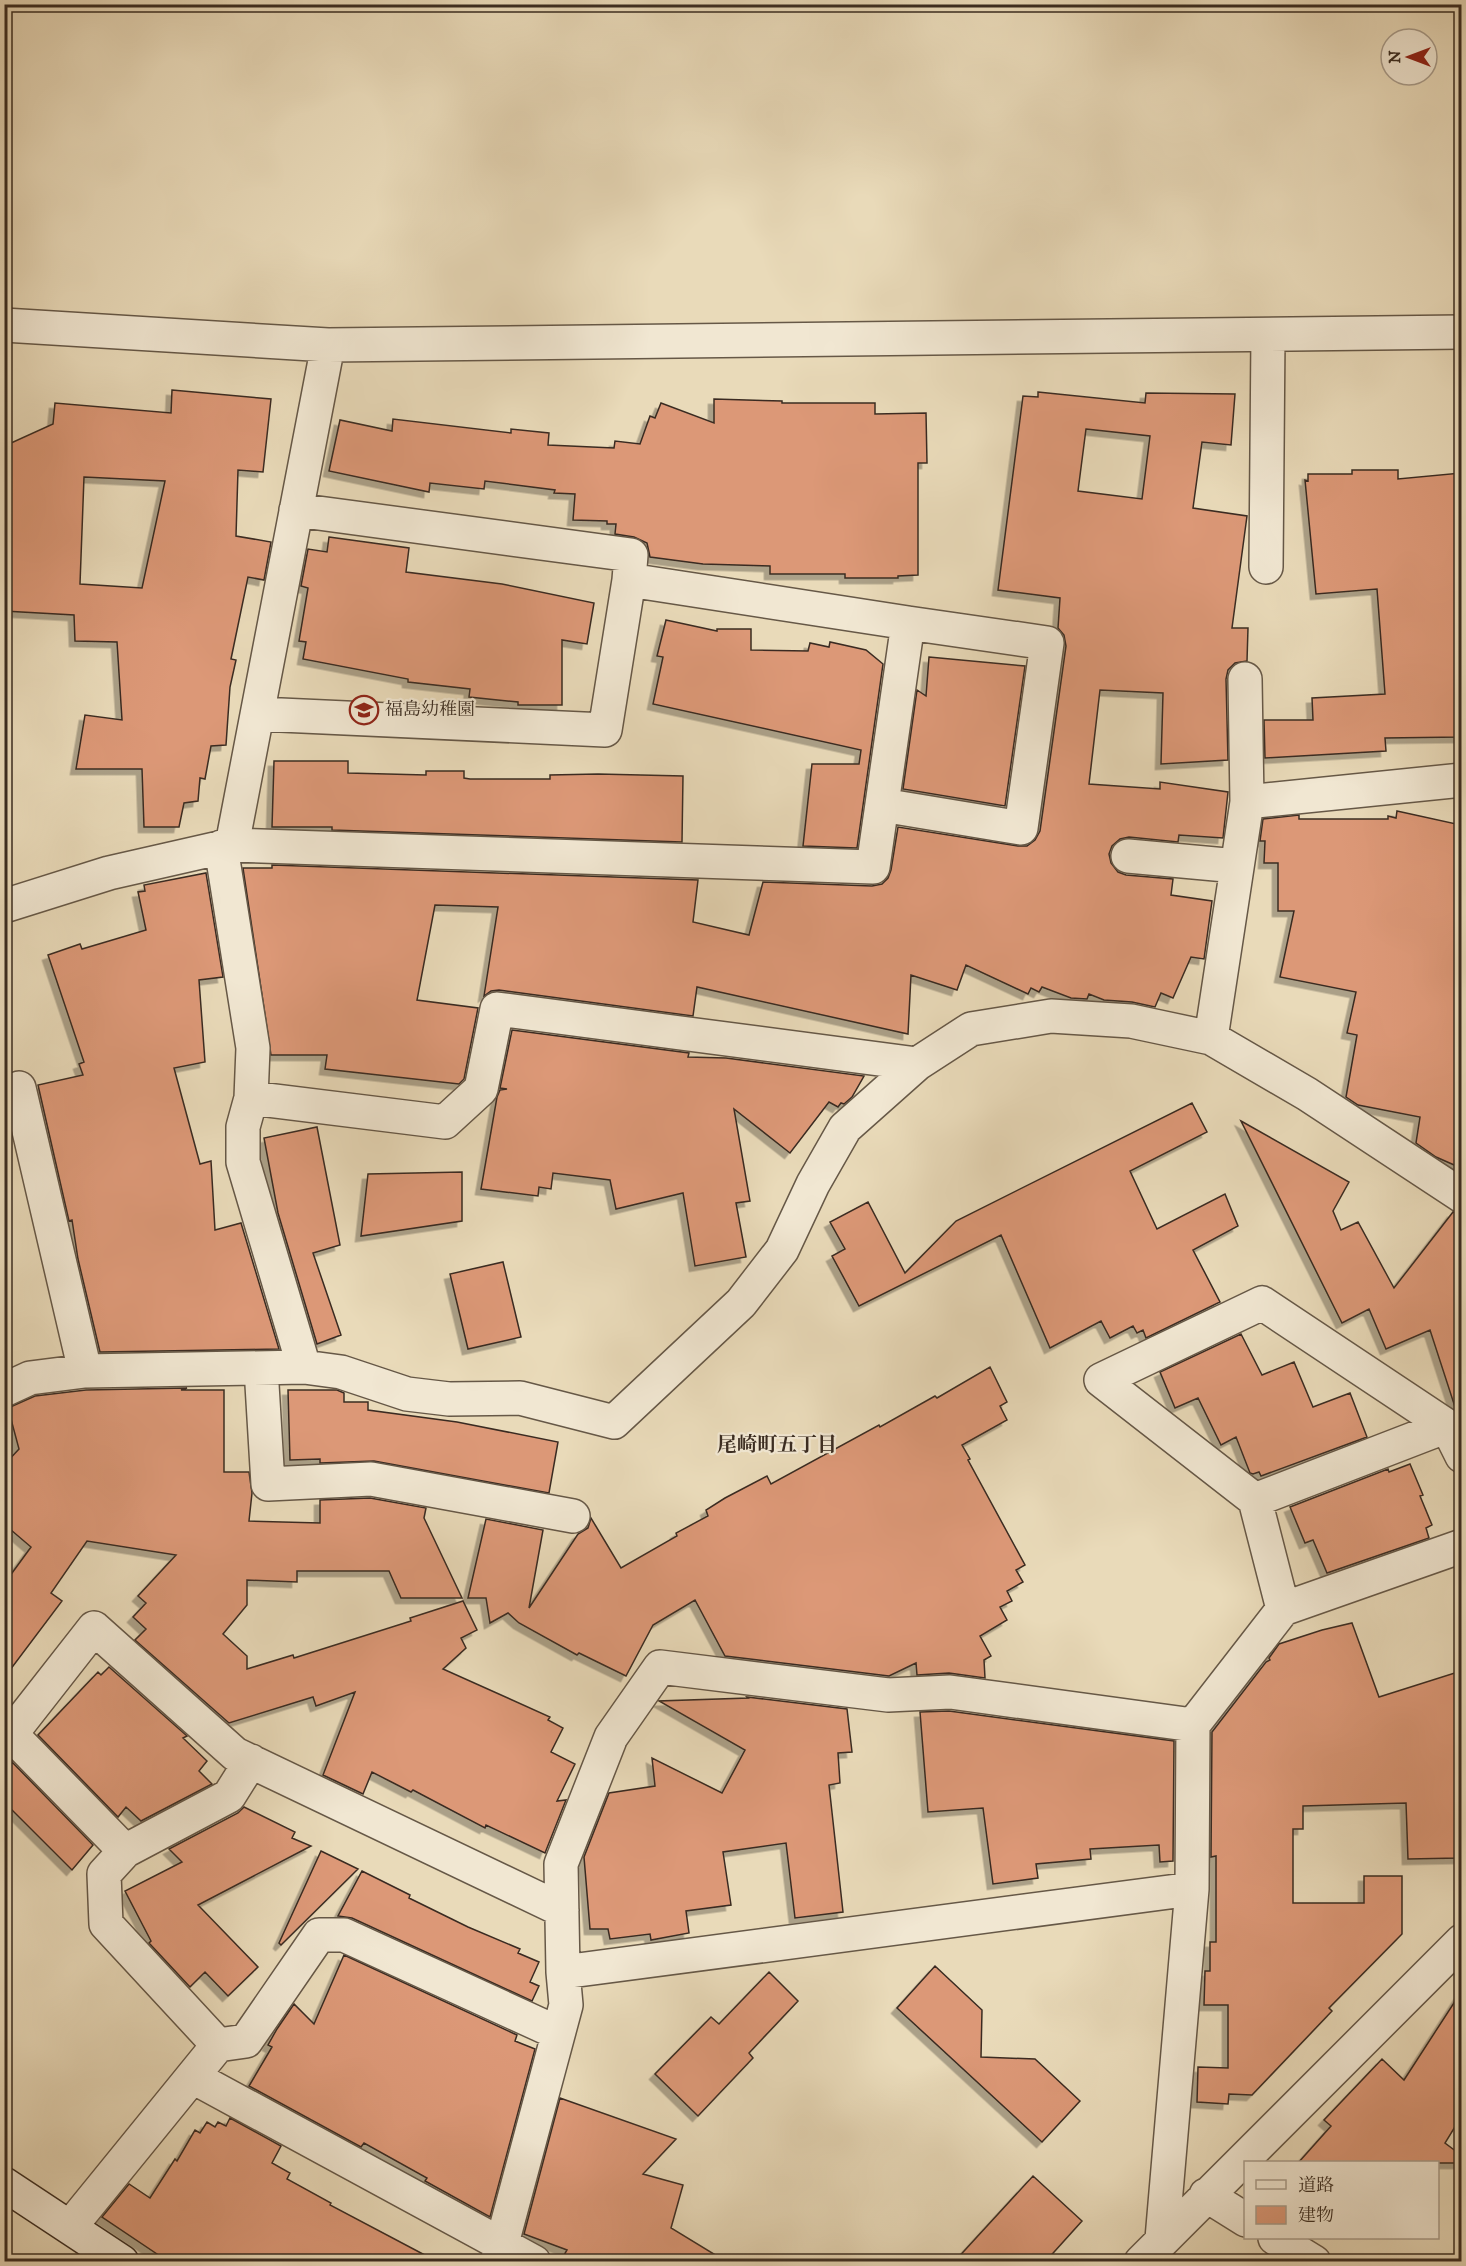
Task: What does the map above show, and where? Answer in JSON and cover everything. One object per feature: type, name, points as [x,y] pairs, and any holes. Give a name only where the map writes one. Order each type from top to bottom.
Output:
[{"type":"street","points":[[4,325],[328,345],[1461,332]]},
{"type":"street","points":[[1266,567],[1268,335]]},
{"type":"street","points":[[304,1367],[243,1162],[243,1127],[251,1098],[253,1048],[227,846],[259,714],[328,345]]},
{"type":"street","points":[[259,714],[604,730],[629,580],[631,555],[296,510]]},
{"type":"street","points":[[629,580],[1047,643],[1021,828],[882,805]]},
{"type":"street","points":[[4,906],[109,873],[227,846],[873,867],[908,623]]},
{"type":"street","points":[[1211,1038],[1247,802],[1245,679]]},
{"type":"street","points":[[1247,802],[1461,780]]},
{"type":"street","points":[[1128,856],[1237,866]]},
{"type":"street","points":[[251,1098],[445,1122],[480,1089],[497,1009],[917,1064]]},
{"type":"street","points":[[4,1390],[30,1378],[85,1371],[304,1367],[341,1372],[407,1394],[449,1399],[520,1398],[614,1422],[741,1303],[782,1250],[813,1184],[845,1128],[917,1064],[971,1029],[1051,1016],[1131,1021],[1211,1038],[1307,1094],[1461,1196]]},
{"type":"street","points":[[19,1088],[85,1371]]},
{"type":"street","points":[[1283,1609],[1255,1500],[1101,1380],[1262,1303],[1447,1426],[1461,1456]]},
{"type":"street","points":[[261,1368],[268,1484],[371,1479],[573,1516]]},
{"type":"street","points":[[1255,1500],[1447,1426]]},
{"type":"street","points":[[1152,2250],[1192,1889],[1193,1725],[1283,1609],[1461,1546]]},
{"type":"street","points":[[125,1851],[8,1731],[94,1628],[235,1754],[562,1910]]},
{"type":"street","points":[[500,2254],[566,2005],[563,1972],[561,1864],[611,1737],[660,1667],[888,1695],[950,1692],[1193,1725]]},
{"type":"street","points":[[218,2045],[106,1924],[104,1874],[125,1851],[229,1796],[251,1761]]},
{"type":"street","points":[[563,1972],[1192,1889]]},
{"type":"street","points":[[70,2228],[218,2045],[246,2041],[319,1935],[344,1935],[558,2033]]},
{"type":"street","points":[[1152,2250],[1461,1941]]},
{"type":"street","points":[[193,2077],[500,2254],[534,2262]]},
{"type":"street","points":[[4,2184],[122,2262]]},
{"type":"street","points":[[1206,2195],[1244,2219]]},
{"type":"street","points":[[1277,2239],[1314,2262]]},
{"type":"building","points":[[172,390],[271,399],[263,472],[238,470],[236,536],[271,542],[264,580],[248,577],[231,659],[236,660],[230,687],[226,745],[211,746],[205,779],[200,778],[198,801],[184,803],[179,827],[144,827],[142,769],[76,769],[85,715],[122,720],[117,642],[75,641],[74,615],[4,611],[4,533],[11,443],[53,424],[55,403],[171,413]],"holes":[[[84,477],[165,481],[142,588],[80,584]]]},
{"type":"building","points":[[1038,392],[1145,403],[1146,393],[1235,394],[1231,445],[1202,442],[1193,508],[1247,516],[1232,628],[1248,628],[1247,661],[1235,663],[1228,670],[1226,679],[1228,760],[1161,764],[1163,693],[1100,690],[1089,784],[1160,789],[1160,782],[1228,792],[1223,838],[1179,835],[1178,842],[1129,837],[1120,839],[1112,846],[1109,854],[1111,863],[1118,872],[1126,875],[1173,879],[1171,895],[1212,901],[1204,959],[1191,957],[1173,998],[1161,993],[1155,1007],[1132,1002],[1104,1000],[1089,994],[1087,999],[1071,998],[1042,987],[1039,992],[1031,988],[1028,994],[966,965],[957,990],[911,975],[908,1034],[697,987],[693,1016],[499,990],[491,991],[484,996],[498,907],[435,905],[417,1000],[478,1008],[464,1079],[459,1084],[325,1069],[327,1055],[271,1055],[243,868],[272,868],[272,865],[698,880],[693,922],[749,935],[763,882],[872,886],[882,884],[888,878],[891,870],[898,827],[1018,846],[1027,846],[1035,840],[1040,831],[1066,646],[1064,635],[1058,628],[1060,598],[998,590],[1023,396],[1038,397]],"holes":[[[1086,429],[1150,436],[1142,499],[1078,491]]]},
{"type":"building","points":[[714,399],[782,401],[782,403],[875,403],[875,414],[926,413],[927,463],[918,463],[918,575],[898,576],[898,578],[845,578],[845,574],[770,574],[770,566],[703,564],[650,557],[647,543],[634,537],[615,534],[616,524],[607,524],[607,521],[573,520],[575,494],[554,493],[555,490],[485,481],[484,489],[430,483],[429,492],[329,471],[340,420],[392,431],[393,419],[511,433],[511,429],[549,433],[548,445],[614,448],[615,441],[640,444],[650,416],[655,418],[661,403],[714,423]]},
{"type":"building","points":[[1352,470],[1398,470],[1398,479],[1461,473],[1461,580],[1455,581],[1461,662],[1461,737],[1385,738],[1386,751],[1265,758],[1264,720],[1313,720],[1312,698],[1385,694],[1377,589],[1316,594],[1305,480],[1308,481],[1308,474],[1352,474]]},
{"type":"building","points":[[329,537],[409,548],[406,572],[502,584],[594,603],[587,644],[562,640],[562,705],[518,705],[518,702],[469,697],[470,689],[408,682],[408,679],[303,659],[306,642],[299,641],[308,588],[301,586],[308,549],[327,552]]},
{"type":"building","points":[[666,620],[717,631],[717,629],[751,629],[751,650],[808,651],[810,643],[829,647],[830,642],[866,650],[883,664],[857,848],[803,846],[812,764],[859,764],[861,750],[653,704],[663,657],[657,656]]},
{"type":"building","points":[[929,657],[1025,666],[1005,806],[903,789],[917,690],[926,696]]},
{"type":"building","points":[[274,761],[348,761],[348,773],[426,775],[426,771],[464,771],[464,778],[470,779],[550,779],[550,775],[598,774],[683,776],[682,842],[332,830],[332,827],[272,827]]},
{"type":"building","points":[[1397,811],[1461,825],[1461,1168],[1436,1157],[1416,1143],[1420,1117],[1358,1105],[1346,1097],[1357,1035],[1347,1033],[1356,992],[1280,977],[1294,911],[1278,911],[1278,863],[1264,863],[1265,841],[1260,841],[1263,819],[1299,815],[1299,819],[1388,819],[1388,816],[1396,818]]},
{"type":"building","points":[[206,873],[223,977],[199,980],[205,1062],[174,1068],[200,1164],[211,1161],[215,1230],[241,1223],[279,1349],[100,1352],[78,1259],[72,1220],[69,1221],[38,1085],[83,1075],[79,1064],[84,1062],[48,955],[80,944],[82,949],[146,930],[138,892],[145,891],[144,885]]},
{"type":"building","points":[[512,1030],[689,1053],[688,1057],[726,1058],[864,1076],[852,1097],[844,1104],[841,1103],[838,1107],[829,1102],[790,1153],[734,1109],[750,1201],[736,1203],[746,1257],[695,1266],[683,1193],[616,1209],[610,1180],[553,1173],[551,1189],[539,1187],[538,1196],[481,1189],[497,1097],[500,1090],[507,1089],[500,1088]]},
{"type":"building","points":[[1192,1103],[1207,1132],[1130,1171],[1157,1229],[1225,1194],[1238,1226],[1193,1250],[1220,1302],[1146,1338],[1143,1330],[1137,1333],[1133,1326],[1110,1338],[1101,1321],[1050,1348],[1001,1235],[859,1306],[832,1256],[845,1249],[830,1222],[868,1202],[905,1273],[956,1221]]},
{"type":"building","points":[[1241,1121],[1349,1182],[1333,1211],[1341,1230],[1358,1222],[1394,1288],[1453,1212],[1461,1215],[1461,1406],[1455,1407],[1430,1330],[1386,1349],[1369,1309],[1342,1323]]},
{"type":"building","points":[[317,1127],[340,1245],[313,1253],[341,1335],[317,1344],[278,1213],[264,1138]]},
{"type":"building","points":[[462,1172],[462,1221],[361,1236],[368,1174]]},
{"type":"building","points":[[503,1262],[521,1337],[468,1349],[450,1274]]},
{"type":"building","points":[[1241,1334],[1262,1375],[1294,1362],[1313,1407],[1350,1393],[1367,1437],[1261,1476],[1259,1472],[1250,1473],[1236,1437],[1221,1445],[1198,1398],[1175,1408],[1160,1372]]},
{"type":"building","points":[[990,1367],[1007,1402],[1000,1406],[1007,1420],[962,1445],[1025,1565],[1016,1570],[1023,1582],[1007,1591],[1012,1601],[1000,1607],[1007,1620],[980,1636],[991,1656],[984,1660],[985,1678],[949,1673],[917,1675],[916,1663],[889,1676],[725,1656],[695,1600],[653,1625],[626,1676],[579,1653],[577,1655],[519,1623],[508,1613],[490,1623],[486,1598],[468,1598],[486,1519],[543,1530],[529,1608],[578,1534],[588,1528],[591,1518],[621,1568],[677,1536],[676,1533],[708,1516],[706,1510],[725,1498],[767,1476],[771,1484],[879,1425],[880,1427],[935,1396],[937,1398]]},
{"type":"building","points":[[187,1388],[181,1390],[224,1390],[224,1472],[249,1472],[252,1493],[249,1521],[320,1523],[320,1500],[370,1498],[426,1508],[424,1518],[462,1598],[401,1598],[389,1571],[297,1571],[297,1582],[247,1580],[247,1605],[223,1634],[247,1656],[247,1669],[293,1655],[294,1658],[411,1621],[410,1618],[463,1601],[477,1630],[461,1638],[466,1648],[443,1669],[550,1717],[548,1720],[563,1728],[551,1752],[575,1764],[557,1801],[566,1800],[545,1853],[486,1825],[485,1828],[413,1790],[411,1792],[372,1772],[363,1794],[323,1775],[355,1692],[316,1706],[313,1697],[229,1723],[135,1640],[146,1629],[133,1617],[146,1603],[138,1596],[176,1555],[87,1541],[51,1593],[62,1601],[4,1678],[4,1584],[31,1547],[4,1524],[4,1465],[19,1449],[8,1408],[35,1396],[86,1390]]},
{"type":"building","points":[[288,1390],[337,1390],[344,1393],[344,1402],[368,1402],[368,1410],[457,1422],[558,1442],[549,1493],[374,1461],[320,1463],[320,1459],[290,1460]]},
{"type":"building","points":[[1410,1464],[1432,1525],[1426,1528],[1429,1538],[1327,1573],[1313,1540],[1305,1543],[1290,1507],[1388,1469],[1389,1472]]},
{"type":"building","points":[[1352,1623],[1379,1697],[1461,1671],[1459,1858],[1408,1859],[1406,1803],[1303,1806],[1303,1829],[1293,1829],[1293,1903],[1364,1903],[1364,1876],[1402,1876],[1402,1934],[1329,2008],[1332,2011],[1252,2095],[1229,2094],[1228,2104],[1197,2102],[1198,2067],[1228,2068],[1228,2005],[1204,2005],[1205,1971],[1210,1971],[1210,1942],[1216,1942],[1216,1856],[1211,1857],[1212,1732],[1266,1662],[1270,1660],[1269,1658],[1279,1644]]},
{"type":"building","points":[[109,1667],[187,1736],[183,1738],[207,1761],[199,1771],[212,1784],[141,1821],[126,1807],[118,1817],[38,1735],[98,1672],[101,1675]]},
{"type":"building","points":[[747,1697],[847,1709],[852,1752],[838,1753],[840,1783],[829,1785],[843,1912],[795,1918],[786,1843],[723,1852],[731,1905],[686,1911],[689,1933],[651,1940],[650,1934],[610,1939],[608,1929],[590,1929],[584,1857],[609,1793],[655,1786],[652,1758],[722,1793],[745,1750],[659,1701]]},
{"type":"building","points":[[949,1711],[1174,1741],[1173,1861],[1160,1862],[1159,1845],[1090,1849],[1091,1859],[1036,1864],[1038,1878],[993,1884],[983,1808],[928,1812],[920,1712]]},
{"type":"building","points":[[12,1762],[93,1845],[72,1870],[4,1802],[4,1770]]},
{"type":"building","points":[[244,1807],[295,1832],[292,1838],[311,1846],[198,1905],[258,1967],[228,1996],[205,1972],[190,1987],[149,1943],[151,1941],[125,1891],[182,1862],[169,1849],[238,1813]]},
{"type":"building","points":[[321,1851],[358,1869],[281,1945],[279,1943]]},
{"type":"building","points":[[362,1871],[410,1895],[409,1898],[520,1949],[518,1953],[539,1962],[530,1982],[539,1986],[532,2001],[352,1918],[338,1916]]},
{"type":"building","points":[[344,1955],[517,2035],[515,2041],[535,2049],[490,2217],[425,2181],[427,2178],[364,2143],[361,2147],[249,2086],[272,2047],[268,2045],[294,2004],[314,2024]]},
{"type":"building","points":[[935,1966],[982,2010],[981,2057],[1035,2059],[1080,2101],[1042,2142],[897,2008]]},
{"type":"building","points":[[769,1972],[798,2001],[749,2053],[753,2058],[698,2116],[655,2074],[711,2017],[719,2024]]},
{"type":"building","points":[[1461,1992],[1461,2117],[1445,2143],[1461,2155],[1461,2163],[1300,2161],[1331,2126],[1324,2120],[1382,2059],[1404,2080]]},
{"type":"building","points":[[560,2098],[676,2139],[643,2174],[683,2185],[671,2228],[727,2262],[560,2262],[567,2250],[524,2234]]},
{"type":"building","points":[[230,2118],[281,2146],[272,2163],[290,2173],[287,2179],[331,2203],[330,2205],[438,2262],[169,2262],[102,2217],[129,2184],[150,2198],[175,2159],[177,2161],[195,2130],[200,2133],[207,2122],[215,2127],[218,2122],[226,2126]]},
{"type":"building","points":[[1033,2176],[1082,2221],[1045,2262],[954,2262]]},
{"type":"place","name":"福島幼稚園","points":[[364,710]]},
{"type":"district","name":"尾崎町五丁目","points":[[777,1445]]}]
